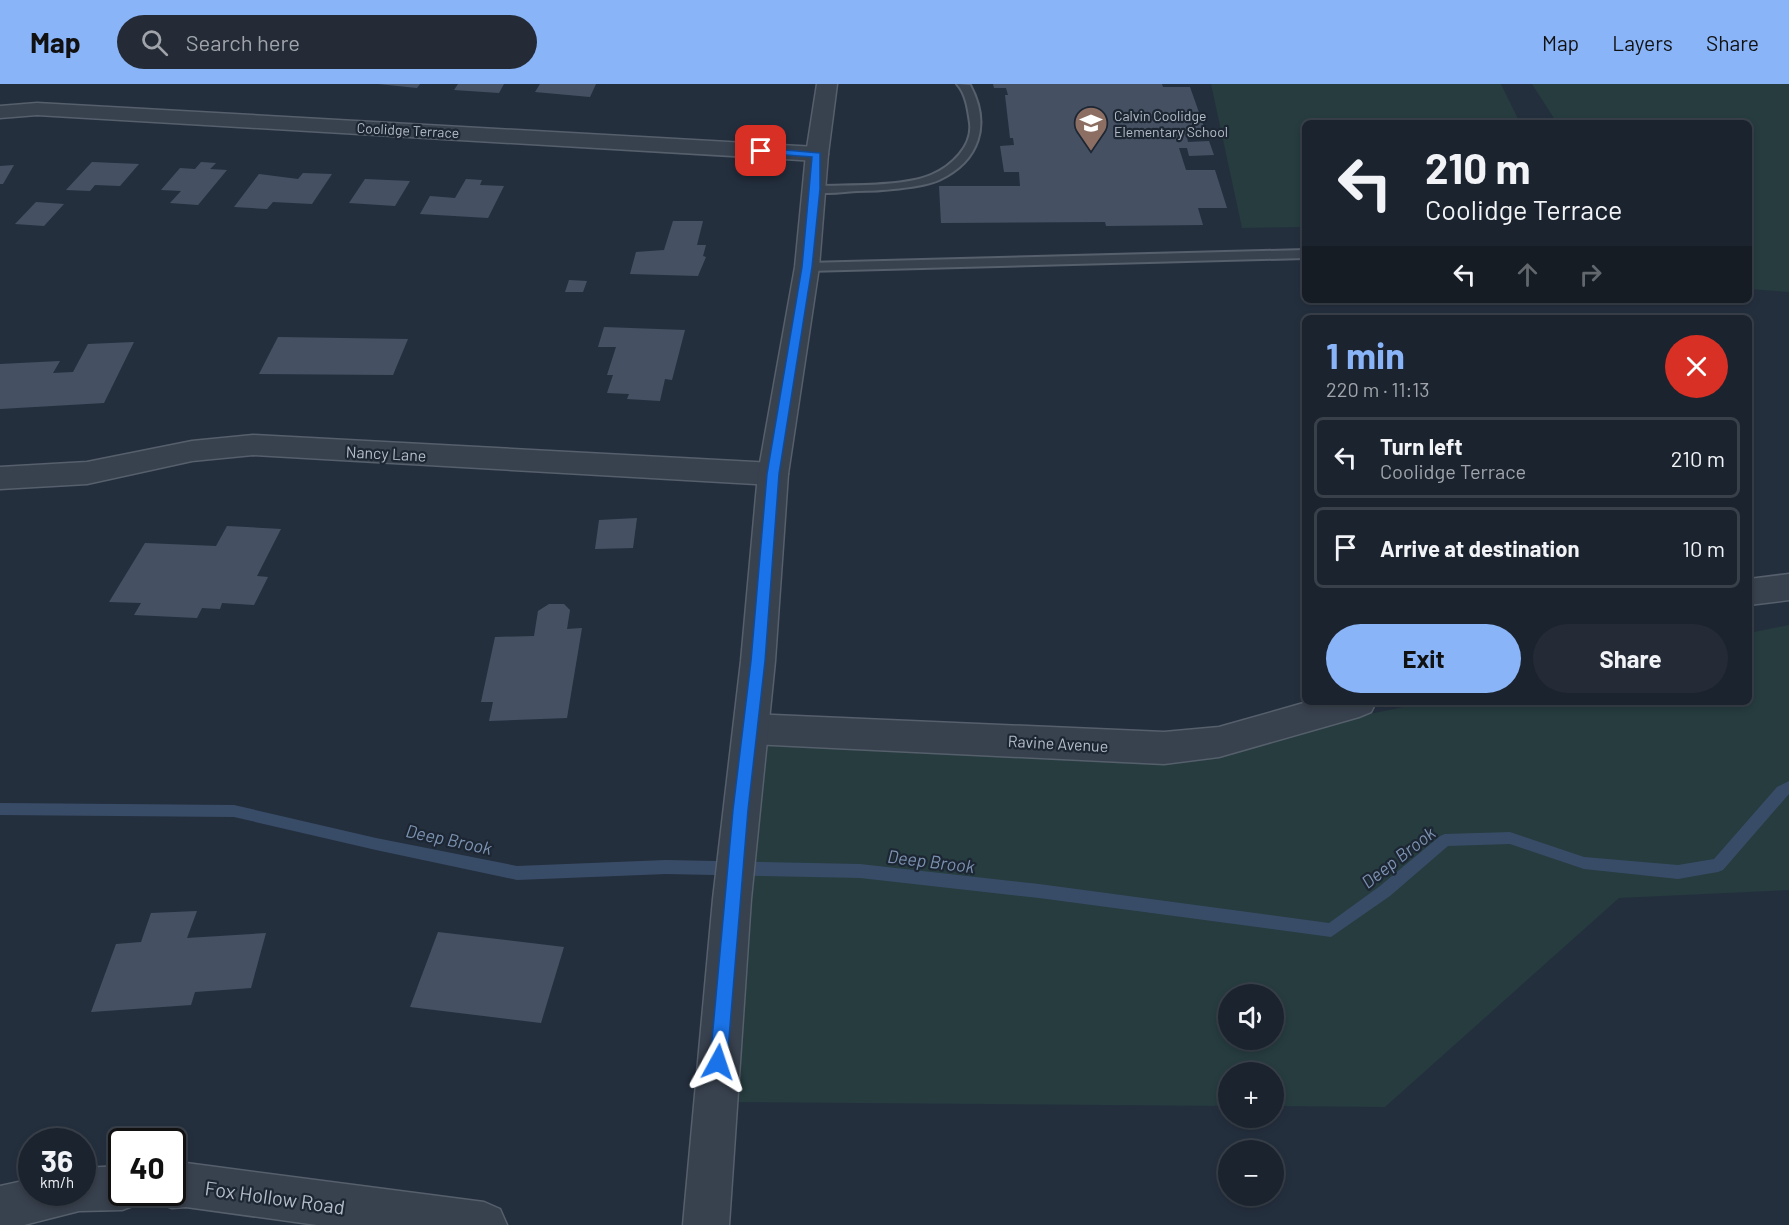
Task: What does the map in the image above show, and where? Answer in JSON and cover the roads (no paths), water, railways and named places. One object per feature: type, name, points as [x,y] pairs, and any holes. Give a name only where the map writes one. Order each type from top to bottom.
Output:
[{"type":"street","points":[[706,1225],[732,899],[773,474],[807,267],[816,189],[817,154],[827,84]]},
{"type":"street","name":"Coolidge Terrace","points":[[0,112],[37,109],[817,154]]},
{"type":"street","name":"Nancy Lane","points":[[0,478],[87,473],[192,451],[253,445],[773,474]]},
{"type":"street","points":[[1752,592],[1789,587]]},
{"type":"street","name":"Ravine Avenue","points":[[750,729],[1164,748],[1219,742],[1348,705]]},
{"type":"street","name":"Fox Hollow Road","points":[[186,1185],[484,1225]]},
{"type":"street","points":[[0,1208],[18,1204]]},
{"type":"lane","points":[[816,189],[886,187],[935,178],[967,155],[976,130],[974,107],[966,87],[962,84]]},
{"type":"lane","points":[[807,267],[1302,254]]},
{"type":"waterway","name":"Deep Brook","points":[[0,809],[234,811],[376,844],[517,873],[666,867],[860,871],[1039,891],[1331,930],[1385,891],[1445,840],[1510,838],[1584,863],[1678,872],[1718,865],[1782,791],[1789,787]]},
{"type":"place","name":"Calvin Coolidge Elementary School","points":[[1091,152]]}]
